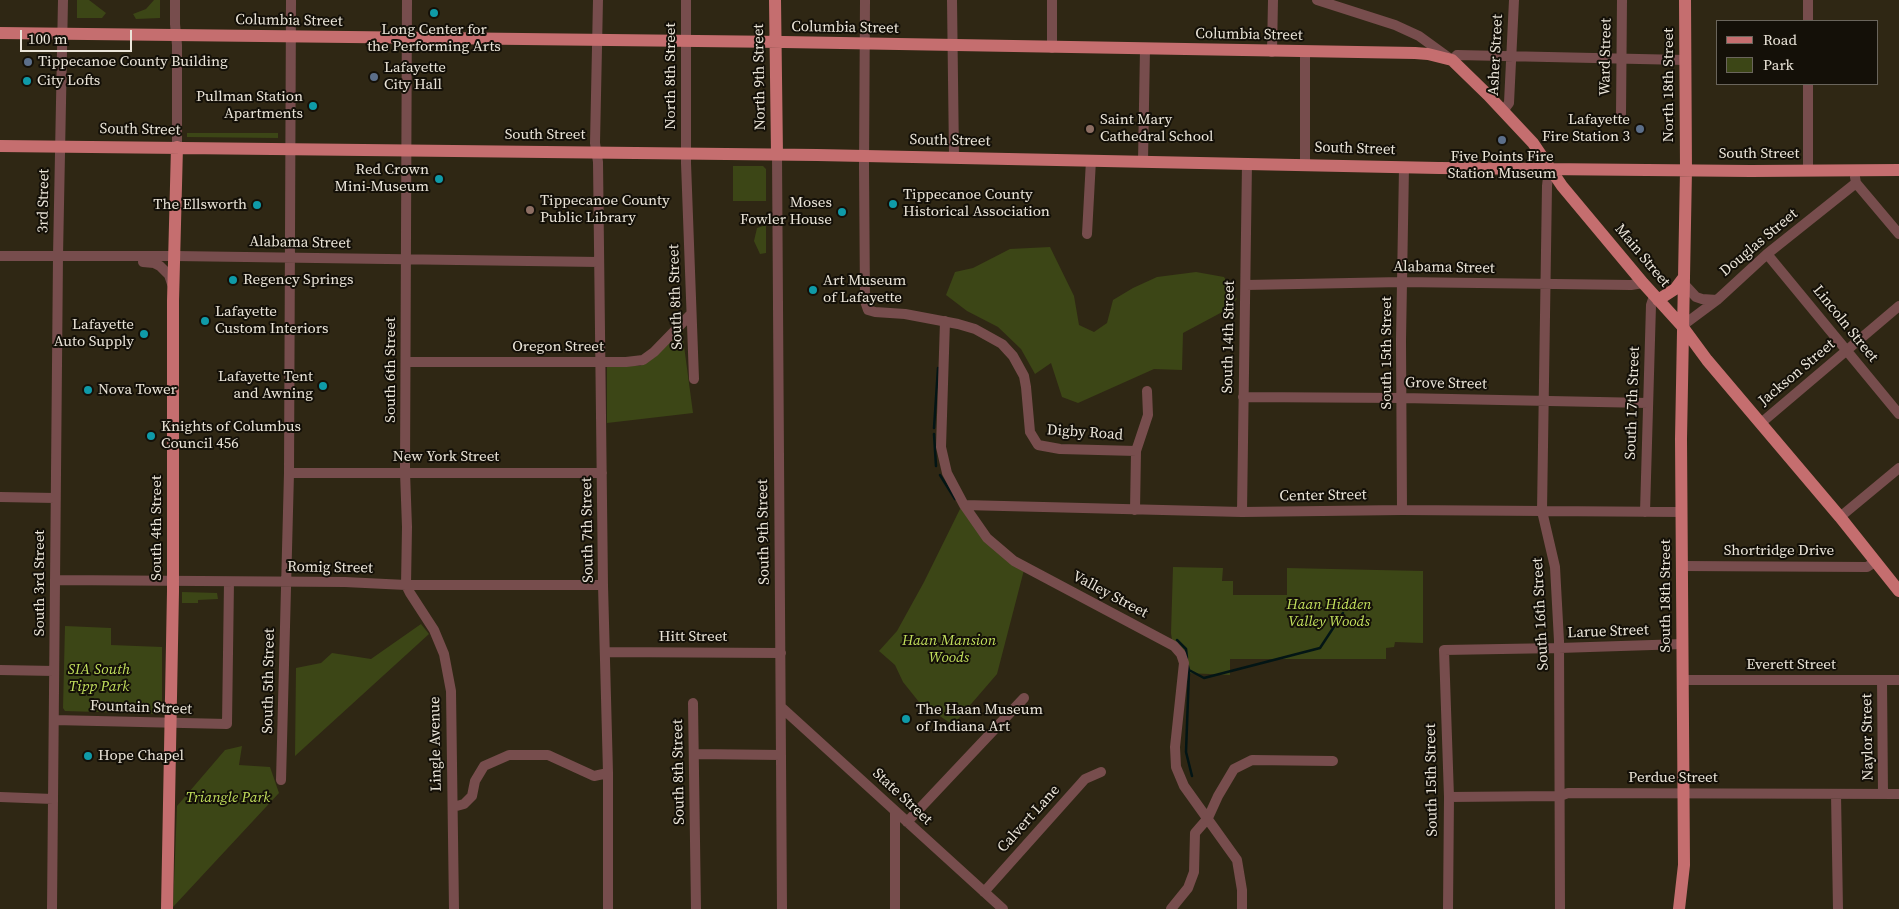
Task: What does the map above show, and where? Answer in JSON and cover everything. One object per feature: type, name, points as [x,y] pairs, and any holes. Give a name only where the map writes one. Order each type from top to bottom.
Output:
[{"type":"main road","name":"North 9th Street","points":[[775,0],[776,154]]},
{"type":"main road","name":"North 18th Street","points":[[1686,3],[1686,170]]},
{"type":"main road","name":"Columbia Street","points":[[0,33],[291,38],[775,42],[1415,53],[1452,60]]},
{"type":"main road","name":"Main Street","points":[[1452,60],[1533,143],[1543,155],[1549,168],[1562,186],[1643,283],[1682,326],[1707,360],[1840,517],[1899,591]]},
{"type":"main road","name":"South Street","points":[[0,146],[776,154],[1404,167],[1808,171],[1855,177],[1899,170]]},
{"type":"main road","name":"South 4th Street","points":[[167,909],[176,147]]},
{"type":"main road","name":"South 18th Street","points":[[1679,909],[1684,865],[1682,326],[1686,170]]},
{"type":"main road","points":[[1656,298],[1675,289],[1684,280]]},
{"type":"main road","points":[[1682,372],[1690,361],[1696,358],[1707,360]]},
{"type":"street","name":"3rd Street","points":[[58,256],[63,34],[62,0]]},
{"type":"street","points":[[175,0],[177,45],[176,147]]},
{"type":"street","name":"South 5th Street","points":[[281,780],[289,473],[292,0]]},
{"type":"street","name":"South 6th Street","points":[[407,0],[405,472],[408,527],[407,587]]},
{"type":"street","name":"South 7th Street","points":[[598,0],[597,152],[603,585],[608,773],[608,909]]},
{"type":"street","name":"North 8th Street","points":[[686,0],[686,153]]},
{"type":"street","points":[[865,0],[865,300],[868,310],[875,312],[905,314],[946,321]]},
{"type":"street","points":[[952,0],[954,158]]},
{"type":"street","points":[[1052,0],[1052,48]]},
{"type":"street","points":[[1272,0],[1272,52]]},
{"type":"street","name":"Main Street","points":[[1317,0],[1336,3],[1395,26],[1424,39],[1452,60]]},
{"type":"street","name":"Asher Street","points":[[1503,111],[1509,103],[1514,0]]},
{"type":"street","name":"Ward Street","points":[[1621,114],[1622,0]]},
{"type":"street","points":[[1808,0],[1808,20]]},
{"type":"street","points":[[1412,34],[1418,44],[1415,53]]},
{"type":"street","points":[[1143,161],[1144,49]]},
{"type":"street","points":[[1305,52],[1305,164]]},
{"type":"street","name":"Columbia Street","points":[[1452,60],[1457,55],[1685,60]]},
{"type":"street","points":[[1808,85],[1808,171]]},
{"type":"street","name":"South 8th Street","points":[[686,153],[694,379]]},
{"type":"street","name":"South 9th Street","points":[[776,154],[782,909]]},
{"type":"street","points":[[1087,234],[1091,160]]},
{"type":"street","name":"South 14th Street","points":[[1242,512],[1247,163]]},
{"type":"street","name":"South 15th Street","points":[[1402,510],[1404,167]]},
{"type":"street","name":"South 16th Street","points":[[1549,168],[1547,186],[1542,511],[1555,567],[1559,648],[1560,909]]},
{"type":"street","points":[[1855,177],[1899,234]]},
{"type":"street","name":"Douglas Street","points":[[1682,326],[1717,300],[1855,177]]},
{"type":"street","name":"Lincoln Street","points":[[1767,254],[1899,414]]},
{"type":"street","name":"Alabama Street","points":[[0,256],[174,256],[599,262]]},
{"type":"street","name":"South 3rd Street","points":[[52,909],[58,256]]},
{"type":"street","points":[[125,257],[136,262],[154,263],[160,266],[168,275],[174,291]]},
{"type":"street","points":[[1684,280],[1696,297],[1717,300]]},
{"type":"street","name":"Alabama Street","points":[[1246,285],[1402,282],[1631,285],[1643,283]]},
{"type":"street","name":"South 17th Street","points":[[1645,512],[1651,305],[1656,298]]},
{"type":"street","name":"Jackson Street","points":[[1761,423],[1899,306]]},
{"type":"street","name":"Oregon Street","points":[[406,362],[643,360],[654,352],[691,314]]},
{"type":"street","name":"Digby Road","points":[[946,321],[975,328],[1002,344],[1013,356],[1024,376],[1030,432],[1038,445],[1053,448],[1136,451],[1135,510]]},
{"type":"street","name":"Valley Street","points":[[946,321],[941,447],[947,473],[964,505],[987,538],[1014,561],[1174,646],[1181,654],[1184,663],[1175,747],[1176,767],[1184,786],[1237,860],[1242,890],[1242,909]]},
{"type":"street","points":[[1136,451],[1148,415],[1147,391]]},
{"type":"street","name":"Grove Street","points":[[1243,397],[1648,403]]},
{"type":"street","points":[[1840,517],[1899,468]]},
{"type":"street","name":"New York Street","points":[[289,473],[602,473]]},
{"type":"street","points":[[0,497],[55,498]]},
{"type":"street","name":"Center Street","points":[[964,505],[1242,512],[1402,510],[1682,512]]},
{"type":"street","name":"Shortridge Drive","points":[[1682,566],[1867,566],[1875,562]]},
{"type":"street","name":"Romig Street","points":[[55,580],[286,582],[407,587],[603,585]]},
{"type":"street","name":"Fountain Street","points":[[54,720],[227,724],[229,582]]},
{"type":"street","name":"Lingle Avenue","points":[[407,587],[434,630],[444,654],[450,691],[454,909]]},
{"type":"street","name":"Larue Street","points":[[1444,650],[1683,644]]},
{"type":"street","name":"South 15th Street","points":[[1444,650],[1449,797],[1448,909]]},
{"type":"street","name":"Hitt Street","points":[[605,652],[781,653]]},
{"type":"street","points":[[0,670],[54,671]]},
{"type":"street","name":"Everett Street","points":[[1683,680],[1899,680]]},
{"type":"street","name":"Naylor Street","points":[[1882,680],[1883,794]]},
{"type":"street","points":[[907,822],[1024,698]]},
{"type":"street","name":"South 8th Street","points":[[693,703],[696,909]]},
{"type":"street","name":"State Street","points":[[781,707],[1003,909]]},
{"type":"street","points":[[694,754],[781,755]]},
{"type":"street","points":[[453,807],[464,804],[472,796],[475,781],[484,766],[509,755],[548,755],[594,776],[608,773]]},
{"type":"street","points":[[1171,909],[1188,888],[1194,872],[1195,834],[1208,818],[1234,769],[1252,760],[1333,761]]},
{"type":"street","name":"Calvert Lane","points":[[984,892],[1085,779],[1101,772]]},
{"type":"street","name":"Perdue Street","points":[[1449,797],[1683,792],[1899,794]]},
{"type":"street","points":[[1836,794],[1838,909]]},
{"type":"street","points":[[0,797],[54,799]]},
{"type":"street","points":[[894,909],[895,811]]},
{"type":"green space","points":[[77,0],[89,0],[106,13],[102,18],[77,18]]},
{"type":"green space","points":[[154,0],[160,0],[160,18],[136,19],[133,14],[146,9]]},
{"type":"green space","points":[[187,133],[278,133],[278,138],[187,137]]},
{"type":"green space","points":[[733,166],[763,166],[766,169],[766,201],[733,201]]},
{"type":"green space","points":[[766,225],[766,253],[760,254],[754,241],[757,228]]},
{"type":"green space","points":[[1050,247],[1074,296],[1079,325],[1094,332],[1107,323],[1113,300],[1157,277],[1196,272],[1224,277],[1237,299],[1226,310],[1183,333],[1182,370],[1154,369],[1078,403],[1062,397],[1051,363],[1035,374],[1021,349],[998,327],[967,311],[946,295],[955,272],[973,268],[1010,249]]},
{"type":"green space","points":[[682,331],[693,413],[607,423],[607,365],[640,366],[656,356],[671,338]]},
{"type":"green space","name":"Haan Mansion Woods","points":[[961,507],[1024,570],[997,674],[953,725],[919,702],[903,682],[895,665],[879,651],[897,631],[924,582]]},
{"type":"green space","name":"Haan Hidden Valley Woods","points":[[1173,567],[1223,568],[1222,581],[1233,581],[1233,595],[1287,595],[1287,568],[1423,571],[1423,643],[1395,642],[1394,647],[1386,648],[1386,659],[1230,659],[1230,675],[1187,673],[1172,640],[1171,633]]},
{"type":"green space","points":[[182,592],[217,593],[218,599],[198,600],[198,603],[182,603]]},
{"type":"green space","name":"Triangle Park","points":[[421,624],[429,634],[295,756],[296,668],[321,663],[332,653],[371,659]]},
{"type":"green space","name":"SIA South Tipp Park","points":[[65,626],[111,628],[111,645],[162,647],[162,714],[65,711],[63,708]]},
{"type":"green space","name":"Triangle Park","points":[[242,746],[239,765],[270,767],[279,793],[173,907],[177,806],[225,750]]},
{"type":"waterway","points":[[934,428],[938,368]]},
{"type":"waterway","points":[[934,434],[936,466]]},
{"type":"waterway","points":[[940,475],[955,499]]},
{"type":"waterway","points":[[1188,666],[1189,670],[1204,678],[1320,648],[1343,613]]},
{"type":"waterway","points":[[1177,640],[1186,649],[1187,658]]},
{"type":"waterway","points":[[1189,671],[1186,752],[1192,776]]},
{"type":"place","name":"Long Center for the Performing Arts","points":[[434,13]]},
{"type":"place","name":"Tippecanoe County Building","points":[[28,62]]},
{"type":"place","name":"Lafayette City Hall","points":[[374,77]]},
{"type":"place","name":"City Lofts","points":[[27,81]]},
{"type":"place","name":"Pullman Station Apartments","points":[[313,106]]},
{"type":"place","name":"Saint Mary Cathedral School","points":[[1090,129]]},
{"type":"place","name":"Lafayette Fire Station 3","points":[[1640,129]]},
{"type":"place","name":"Five Points Fire Station Museum","points":[[1502,140]]},
{"type":"place","name":"Red Crown Mini-Museum","points":[[439,179]]},
{"type":"place","name":"Tippecanoe County Historical Association","points":[[893,204]]},
{"type":"place","name":"The Ellsworth","points":[[257,205]]},
{"type":"place","name":"Tippecanoe County Public Library","points":[[530,210]]},
{"type":"place","name":"Moses Fowler House","points":[[842,212]]},
{"type":"place","name":"Regency Springs","points":[[233,280]]},
{"type":"place","name":"Art Museum of Lafayette","points":[[813,290]]},
{"type":"place","name":"Lafayette Custom Interiors","points":[[205,321]]},
{"type":"place","name":"Lafayette Auto Supply","points":[[144,334]]},
{"type":"place","name":"Lafayette Tent and Awning","points":[[323,386]]},
{"type":"place","name":"Nova Tower","points":[[88,390]]},
{"type":"place","name":"Knights of Columbus Council 456","points":[[151,436]]},
{"type":"place","name":"The Haan Museum of Indiana Art","points":[[906,719]]},
{"type":"place","name":"Hope Chapel","points":[[88,756]]}]
